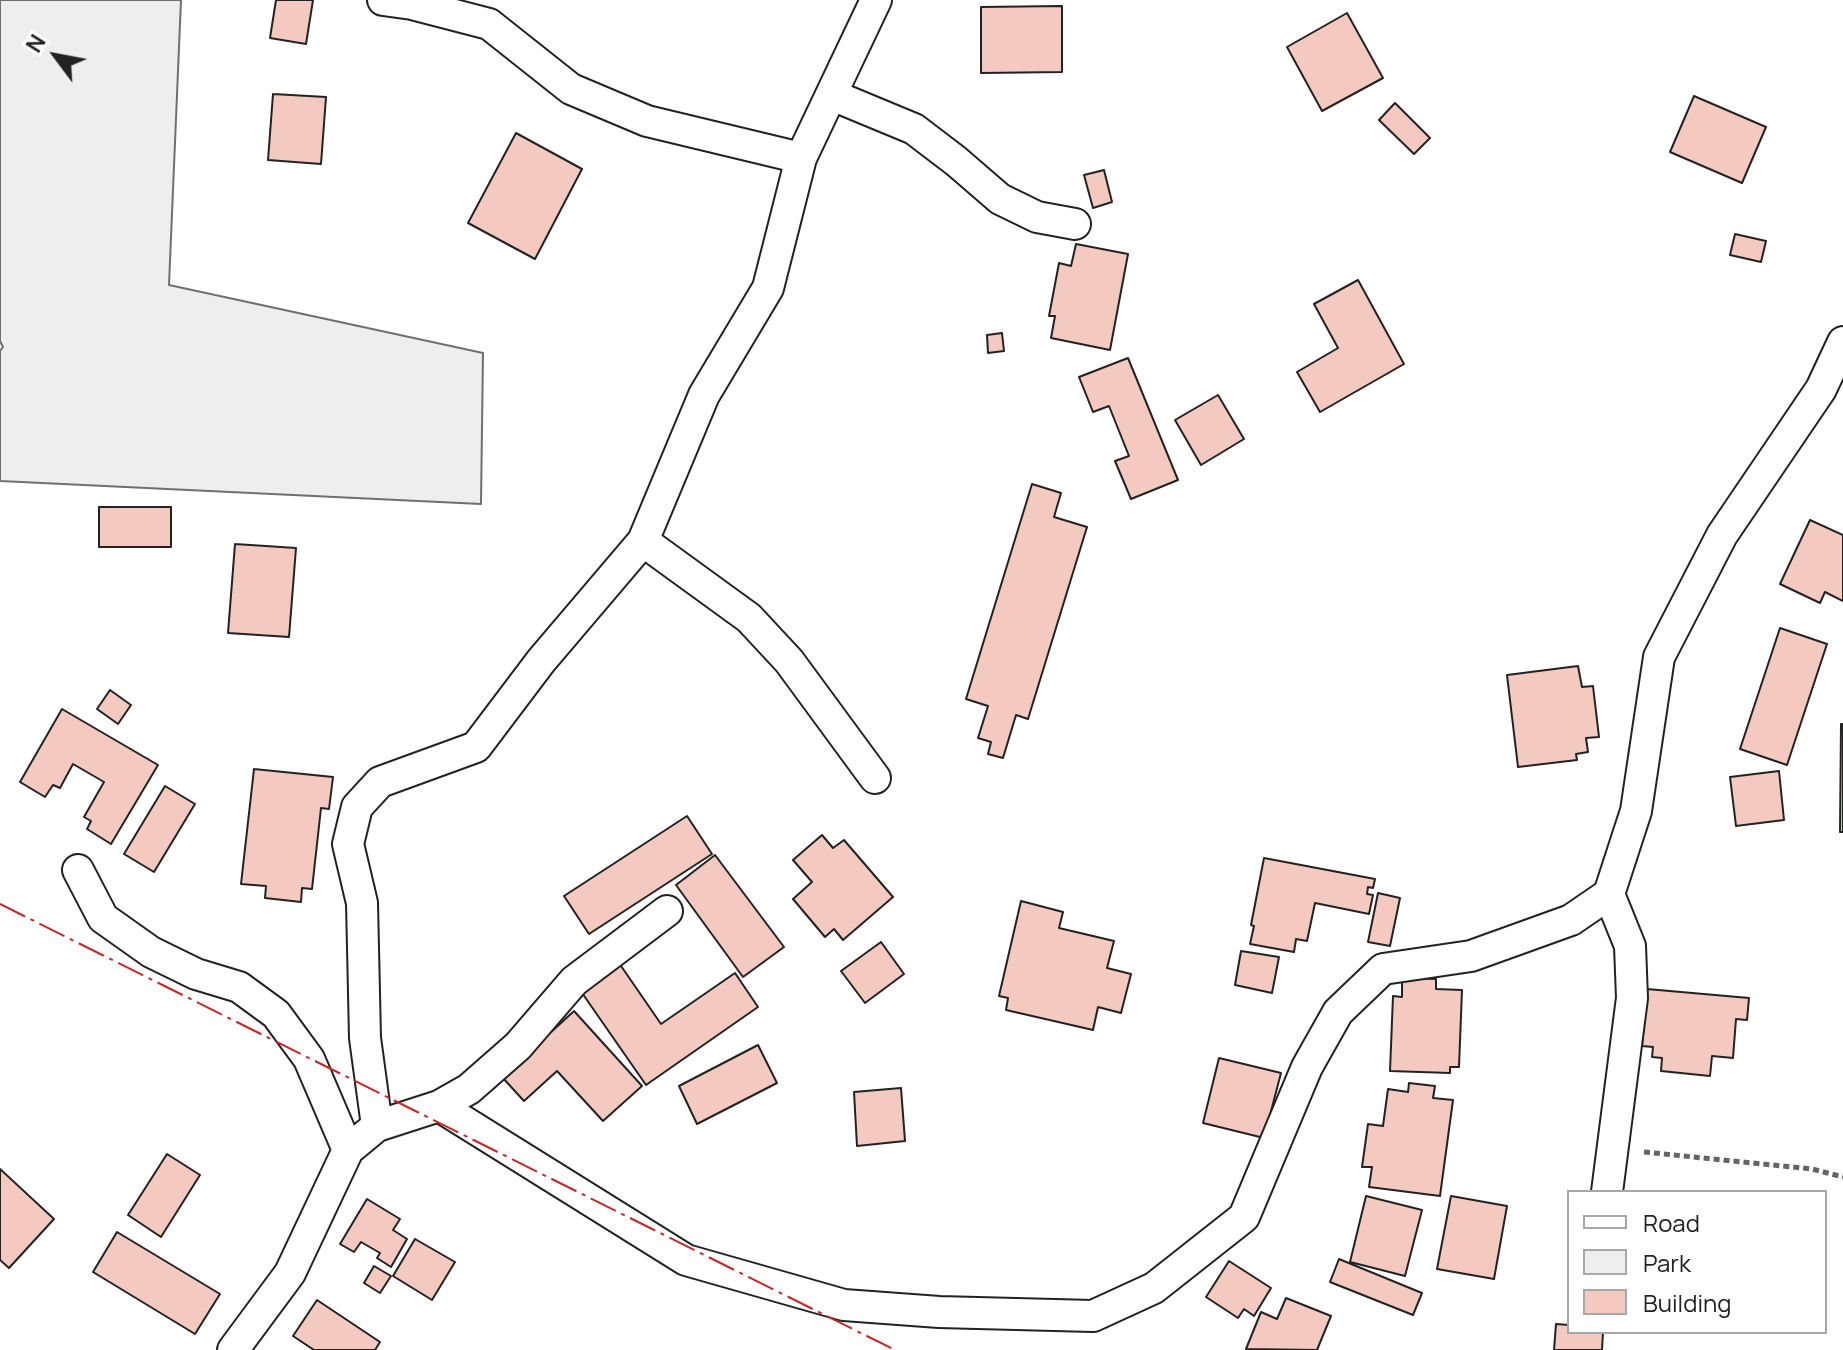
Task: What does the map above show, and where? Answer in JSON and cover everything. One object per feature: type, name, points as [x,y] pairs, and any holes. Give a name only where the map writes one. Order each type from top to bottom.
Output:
[{"type":"street","points":[[383,0],[412,4],[489,24],[571,89],[647,121],[801,158]]},
{"type":"street","points":[[377,1126],[365,1038],[362,903],[348,844],[357,807],[380,782],[476,747],[541,661],[643,541],[704,395],[768,288],[801,158],[876,0]]},
{"type":"street","points":[[832,95],[914,129],[1000,199],[1037,217],[1075,224]]},
{"type":"street","points":[[439,1106],[686,1260],[844,1305],[939,1312],[1093,1316],[1154,1288],[1244,1217],[1307,1067],[1338,1012],[1383,969],[1471,956],[1571,920],[1609,894],[1636,811],[1659,657],[1722,535],[1821,389],[1843,342]]},
{"type":"street","points":[[643,541],[749,618],[789,661],[875,778]]},
{"type":"street","points":[[78,870],[103,918],[151,952],[196,974],[239,987],[276,1014],[309,1059],[348,1150]]},
{"type":"street","points":[[1607,1190],[1632,998],[1630,946],[1609,894]]},
{"type":"street","points":[[233,1350],[290,1273],[348,1150],[377,1126],[439,1106],[469,1089],[518,1046],[574,981],[667,911]]},
{"type":"path","points":[[1611,1145],[1660,1155],[1812,1169],[1843,1177]]},
{"type":"green space","points":[[0,0],[181,0],[169,285],[483,353],[481,504],[0,481],[0,351],[3,347],[0,341]]},
{"type":"building","points":[[276,0],[313,0],[306,44],[270,38]]},
{"type":"building","points":[[1062,6],[1062,72],[981,73],[981,7]]},
{"type":"building","points":[[1347,13],[1383,78],[1322,111],[1287,47]]},
{"type":"building","points":[[273,94],[326,97],[321,164],[268,160]]},
{"type":"building","points":[[1694,96],[1766,127],[1742,183],[1670,152]]},
{"type":"building","points":[[1395,103],[1430,138],[1414,154],[1379,120]]},
{"type":"building","points":[[516,133],[582,169],[535,259],[468,223]]},
{"type":"building","points":[[1104,170],[1112,202],[1093,208],[1084,175]]},
{"type":"building","points":[[1735,234],[1766,241],[1761,262],[1730,255]]},
{"type":"building","points":[[1076,244],[1128,254],[1110,350],[1051,338],[1055,316],[1049,316],[1059,263],[1071,266]]},
{"type":"building","points":[[1358,280],[1404,364],[1320,412],[1297,372],[1338,348],[1314,304]]},
{"type":"building","points":[[1002,333],[1004,351],[988,353],[987,335]]},
{"type":"building","points":[[1128,358],[1178,480],[1131,499],[1115,461],[1129,456],[1109,406],[1093,412],[1079,377]]},
{"type":"building","points":[[1218,395],[1244,439],[1201,465],[1175,420]]},
{"type":"building","points":[[1032,484],[1061,493],[1054,517],[1087,527],[1028,719],[1016,715],[1003,758],[988,754],[991,742],[978,738],[988,706],[966,699]]},
{"type":"building","points":[[99,507],[171,507],[171,547],[99,547]]},
{"type":"building","points":[[1810,520],[1843,535],[1843,601],[1825,592],[1820,603],[1780,584]]},
{"type":"building","points":[[235,544],[296,548],[289,637],[228,633]]},
{"type":"building","points":[[1780,628],[1827,644],[1787,765],[1740,749]]},
{"type":"building","points":[[1578,666],[1582,687],[1593,686],[1599,737],[1586,738],[1588,752],[1576,754],[1577,760],[1518,767],[1507,675]]},
{"type":"building","points":[[110,690],[131,705],[118,724],[97,709]]},
{"type":"building","points":[[62,709],[158,765],[111,844],[87,829],[91,821],[84,817],[104,782],[73,764],[60,788],[53,785],[45,797],[20,782]]},
{"type":"building","points":[[1843,724],[1843,832],[1840,832]]},
{"type":"building","points":[[254,769],[333,777],[329,809],[321,808],[312,889],[302,888],[301,902],[265,898],[266,886],[241,884]]},
{"type":"building","points":[[1779,771],[1784,820],[1736,826],[1730,777]]},
{"type":"building","points":[[165,786],[195,804],[154,872],[124,854]]},
{"type":"building","points":[[687,816],[712,854],[589,934],[564,896]]},
{"type":"building","points":[[822,835],[833,848],[844,840],[893,897],[843,940],[834,929],[825,937],[793,899],[812,882],[793,860]]},
{"type":"building","points":[[715,855],[784,947],[743,977],[676,885]]},
{"type":"building","points":[[1264,858],[1375,879],[1373,888],[1368,887],[1367,894],[1373,895],[1369,914],[1315,903],[1307,941],[1296,939],[1294,952],[1250,944]]},
{"type":"building","points":[[1378,893],[1400,898],[1390,946],[1368,942]]},
{"type":"building","points":[[1021,901],[1063,912],[1059,928],[1114,941],[1107,968],[1131,974],[1121,1013],[1098,1007],[1093,1030],[1006,1010],[1008,998],[999,996]]},
{"type":"building","points":[[881,942],[904,974],[865,1003],[841,971]]},
{"type":"building","points":[[1241,951],[1279,957],[1272,993],[1235,985]]},
{"type":"building","points":[[619,963],[661,1024],[735,973],[758,1007],[646,1085],[580,990]]},
{"type":"building","points":[[1402,978],[1436,979],[1436,989],[1462,990],[1459,1067],[1450,1067],[1450,1073],[1390,1071],[1393,996],[1402,997]]},
{"type":"building","points":[[1647,989],[1749,998],[1747,1020],[1736,1019],[1733,1058],[1712,1056],[1710,1076],[1661,1071],[1662,1058],[1652,1057],[1653,1047],[1642,1046]]},
{"type":"building","points":[[574,1011],[642,1086],[603,1121],[557,1071],[524,1101],[502,1077]]},
{"type":"building","points":[[758,1045],[777,1083],[697,1124],[679,1086]]},
{"type":"building","points":[[1219,1058],[1281,1073],[1264,1138],[1203,1123]]},
{"type":"building","points":[[1409,1083],[1435,1086],[1433,1098],[1453,1100],[1440,1196],[1369,1187],[1372,1167],[1362,1167],[1368,1124],[1383,1126],[1388,1089],[1408,1092]]},
{"type":"building","points":[[901,1088],[905,1141],[857,1146],[854,1092]]},
{"type":"building","points":[[167,1154],[200,1175],[161,1237],[128,1215]]},
{"type":"building","points":[[0,1169],[54,1219],[9,1268],[0,1260]]},
{"type":"building","points":[[1366,1196],[1422,1210],[1405,1276],[1350,1262]]},
{"type":"building","points":[[1451,1196],[1507,1206],[1494,1279],[1437,1269]]},
{"type":"building","points":[[367,1199],[400,1219],[393,1230],[407,1239],[391,1267],[377,1258],[380,1253],[361,1242],[354,1252],[340,1244]]},
{"type":"building","points":[[117,1232],[220,1294],[195,1334],[93,1272]]},
{"type":"building","points":[[415,1239],[455,1262],[432,1300],[393,1276]]},
{"type":"building","points":[[1339,1259],[1422,1293],[1413,1315],[1330,1282]]},
{"type":"building","points":[[1229,1261],[1271,1288],[1254,1316],[1244,1309],[1238,1318],[1206,1297]]},
{"type":"building","points":[[374,1266],[391,1276],[380,1293],[364,1283]]},
{"type":"building","points":[[1286,1298],[1331,1316],[1317,1350],[1246,1349],[1261,1312],[1277,1319]]},
{"type":"building","points":[[317,1300],[380,1342],[375,1350],[314,1350],[293,1336]]},
{"type":"building","points":[[1556,1324],[1567,1325],[1567,1334],[1603,1334],[1602,1350],[1554,1350]]},
{"type":"power","points":[[0,904],[895,1350]]}]
